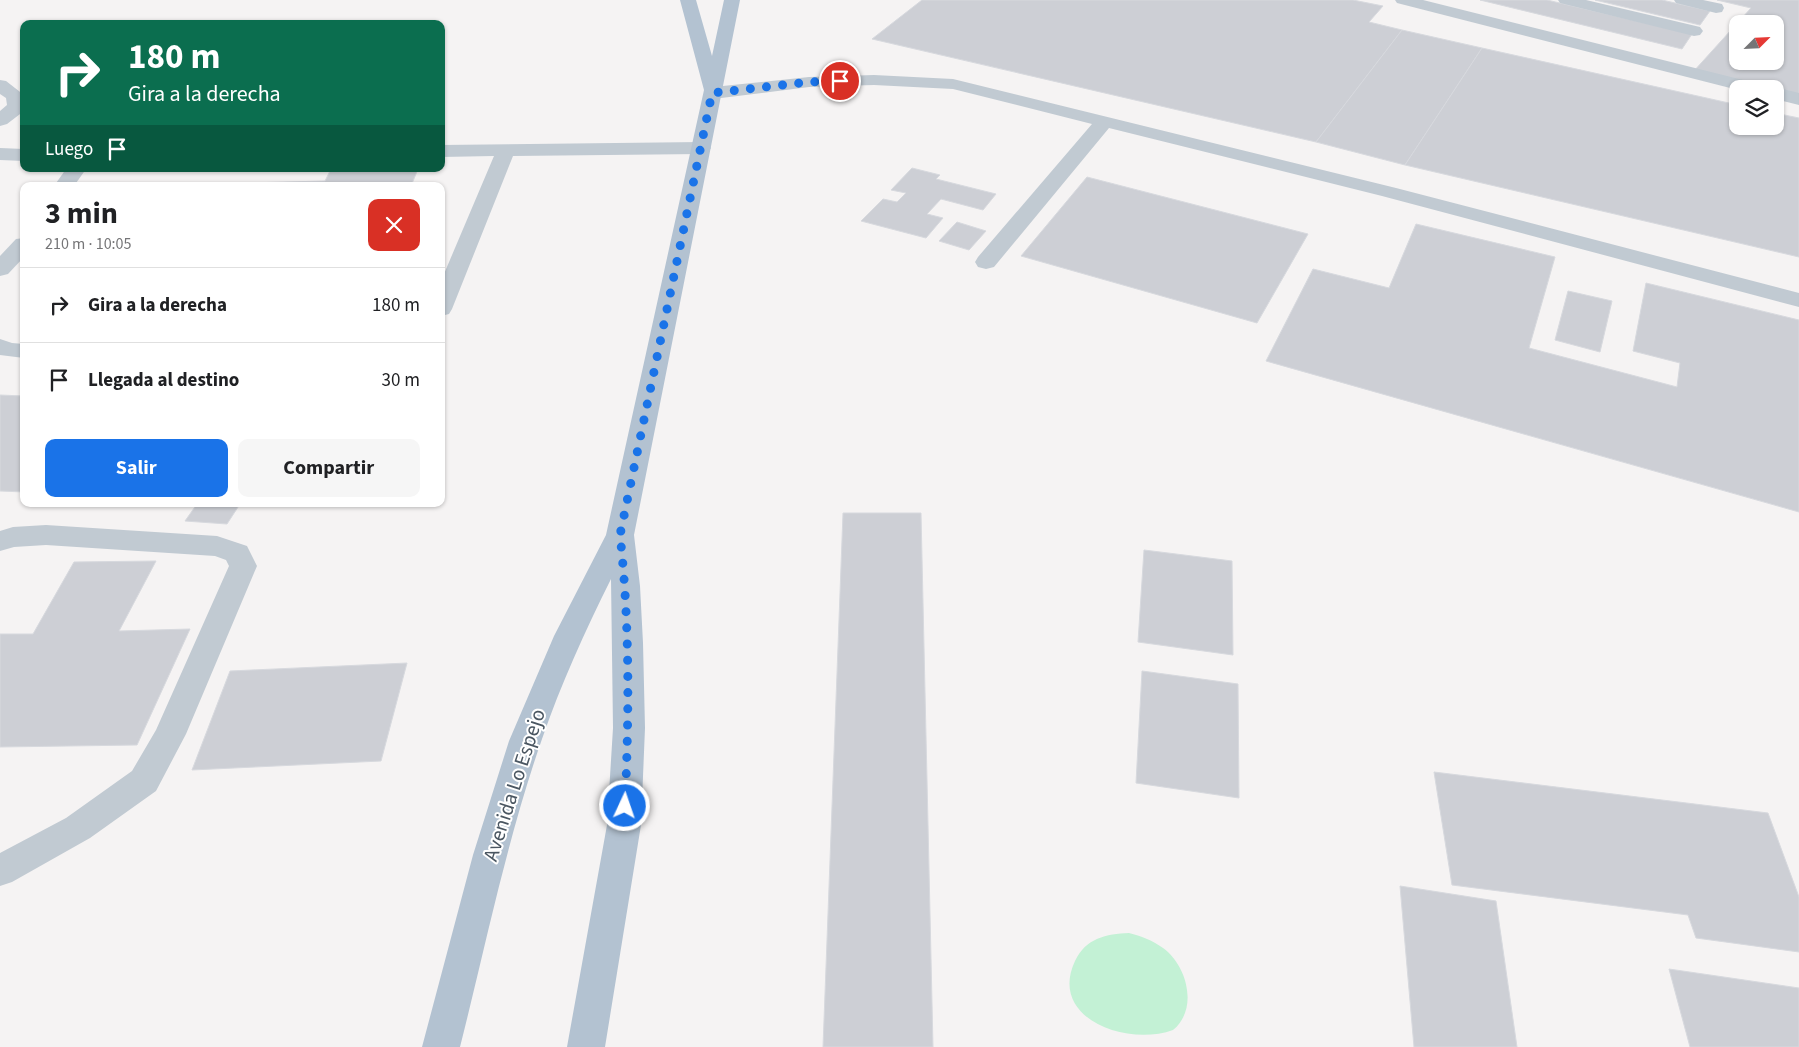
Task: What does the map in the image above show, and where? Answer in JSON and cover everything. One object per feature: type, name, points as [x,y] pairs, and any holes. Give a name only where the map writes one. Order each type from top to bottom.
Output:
[{"type":"main road","name":"Avenida Lo Espejo","points":[[688,0],[712,93]]},
{"type":"main road","name":"Avenida Lo Espejo","points":[[441,1047],[500,821],[526,741],[562,650],[586,598],[620,535],[732,0]]},
{"type":"main road","name":"Avenida Lo Espejo","points":[[586,1047],[624,825],[628,728],[628,643],[626,586],[620,535]]},
{"type":"lane","points":[[1403,0],[1426,2],[1729,82]]},
{"type":"lane","points":[[1566,0],[1694,31]]},
{"type":"lane","points":[[1682,0],[1716,8]]},
{"type":"lane","points":[[712,93],[818,81],[874,80],[953,84],[1389,192],[1799,300]]},
{"type":"lane","points":[[0,85],[15,96],[17,107],[0,120]]},
{"type":"lane","points":[[1784,95],[1799,99]]},
{"type":"lane","points":[[986,262],[1105,121]]},
{"type":"lane","points":[[445,151],[701,148]]},
{"type":"lane","points":[[445,299],[506,150]]},
{"type":"lane","points":[[0,154],[20,155]]},
{"type":"lane","points":[[0,269],[20,248]]},
{"type":"lane","points":[[0,346],[7,350],[20,351]]},
{"type":"lane","points":[[0,541],[13,537],[46,535],[217,546],[237,553],[243,566],[170,734],[144,781],[78,828],[0,872]]},
{"type":"green space","points":[[1129,933],[1163,948],[1178,965],[1184,976],[1188,999],[1186,1011],[1181,1021],[1173,1030],[1154,1034],[1114,1031],[1096,1023],[1082,1012],[1072,998],[1070,981],[1075,961],[1085,947],[1105,936]]},
{"type":"building","points":[[922,0],[1353,0],[1383,6],[1369,22],[1402,30],[1316,142],[872,39]]},
{"type":"building","points":[[1480,0],[1547,0],[1692,34],[1682,49]]},
{"type":"building","points":[[1595,0],[1662,0],[1710,11],[1700,25]]},
{"type":"building","points":[[1717,0],[1799,0],[1799,95],[1784,92],[1784,80],[1730,80],[1693,72],[1729,32],[1729,70],[1784,70],[1784,15],[1745,15],[1751,8]]},
{"type":"building","points":[[1402,30],[1482,48],[1405,165],[1316,142]]},
{"type":"building","points":[[1482,48],[1729,103],[1729,135],[1784,135],[1784,115],[1799,118],[1799,257],[1405,165]]},
{"type":"building","points":[[912,168],[940,175],[936,179],[996,194],[983,210],[941,199],[927,214],[943,218],[926,238],[861,221],[883,199],[897,202],[906,193],[891,190]]},
{"type":"building","points":[[330,172],[417,172],[413,182],[286,182],[325,181]]},
{"type":"building","points":[[1087,177],[1308,234],[1257,323],[1021,256]]},
{"type":"building","points":[[957,222],[986,231],[969,250],[939,241]]},
{"type":"building","points":[[1416,224],[1555,257],[1529,348],[1677,387],[1680,363],[1633,351],[1646,283],[1799,320],[1799,512],[1266,361],[1313,269],[1389,288]]},
{"type":"building","points":[[1568,291],[1612,301],[1600,352],[1555,340]]},
{"type":"building","points":[[0,395],[20,396],[20,492],[0,491]]},
{"type":"building","points":[[195,507],[238,507],[227,524],[185,521]]},
{"type":"building","points":[[843,513],[921,513],[933,1047],[823,1047]]},
{"type":"building","points":[[1144,550],[1232,561],[1233,655],[1138,642]]},
{"type":"building","points":[[156,561],[119,631],[190,629],[137,745],[0,747],[0,634],[33,634],[74,562]]},
{"type":"building","points":[[407,663],[381,761],[192,770],[230,671]]},
{"type":"building","points":[[1142,671],[1238,684],[1239,798],[1136,783]]},
{"type":"building","points":[[1434,772],[1768,813],[1799,897],[1799,952],[1696,938],[1688,915],[1452,885]]},
{"type":"building","points":[[1400,886],[1496,901],[1517,1047],[1414,1047]]},
{"type":"building","points":[[1669,969],[1799,988],[1799,1047],[1690,1047]]},
{"type":"route","points":[[625,806],[628,728],[628,643],[626,586],[620,535],[712,93],[809,82],[840,81]]}]
